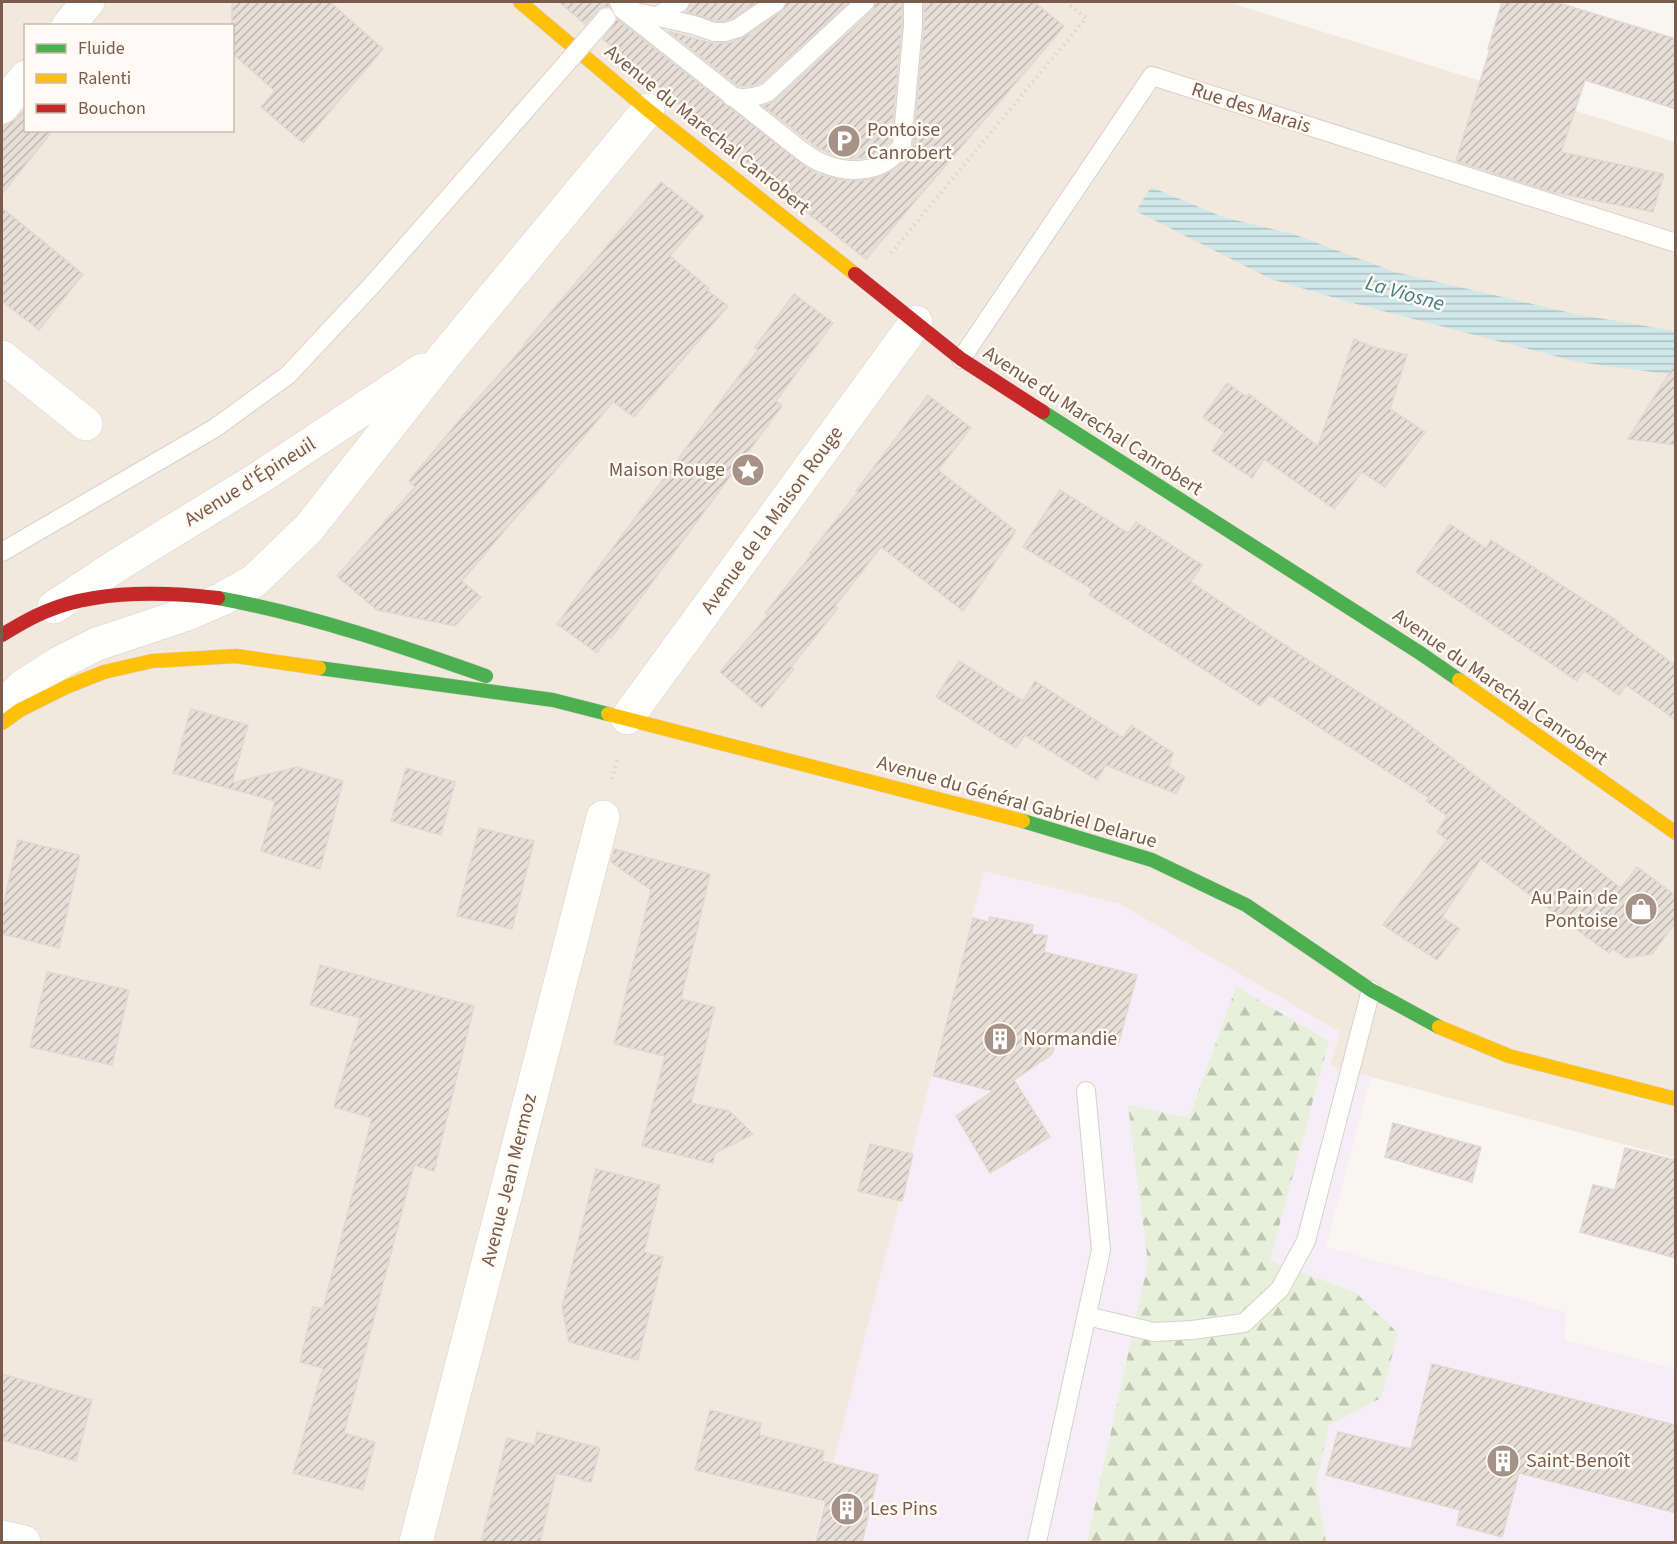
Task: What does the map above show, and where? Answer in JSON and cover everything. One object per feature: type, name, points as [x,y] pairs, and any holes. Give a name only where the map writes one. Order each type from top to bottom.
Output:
[{"type":"main road","name":"Avenue du Marechal Canrobert","points":[[520,2],[648,110],[961,359],[1420,653],[1676,832]]},
{"type":"main road","points":[[2,635],[53,608],[102,596],[143,593],[183,594],[222,599],[344,626],[553,700]]},
{"type":"main road","points":[[2,723],[20,710],[66,687],[104,672],[152,661],[236,656],[553,700]]},
{"type":"main road","name":"Avenue du Général Gabriel Delarue","points":[[553,700],[993,812],[1152,860],[1246,905],[1371,990],[1451,1033],[1509,1056],[1676,1099]]},
{"type":"street","points":[[70,24],[88,2]]},
{"type":"street","points":[[2,107],[24,80]]},
{"type":"street","name":"Avenue d'Épineuil","points":[[2,707],[23,686],[61,662],[97,644],[190,613],[254,581],[309,528],[446,354],[648,110]]},
{"type":"street","name":"Avenue de la Maison Rouge","points":[[627,718],[916,322]]},
{"type":"street","name":"Avenue d'Épineuil","points":[[53,608],[116,566],[262,476],[446,354]]},
{"type":"street","points":[[2,357],[86,424]]},
{"type":"street","name":"Avenue Jean Mermoz","points":[[416,1542],[603,817]]},
{"type":"street","points":[[2,1537],[24,1542]]},
{"type":"lane","points":[[656,17],[680,2]]},
{"type":"lane","points":[[618,8],[694,24],[714,32],[726,32],[738,28],[776,2]]},
{"type":"lane","points":[[732,97],[744,99],[768,92],[865,2]]},
{"type":"lane","points":[[618,8],[802,151],[821,163],[844,169],[865,169],[884,165],[895,156],[902,145],[913,26],[913,2]]},
{"type":"lane","points":[[2,552],[215,428],[288,375],[373,284],[618,8]]},
{"type":"lane","name":"Rue des Marais","points":[[961,359],[1152,76],[1676,243]]},
{"type":"lane","points":[[1087,1316],[1154,1332],[1244,1323],[1280,1289],[1306,1241],[1371,990]]},
{"type":"lane","points":[[1037,1542],[1101,1250],[1086,1091]]},
{"type":"path","points":[[887,258],[1086,18],[1066,2]]},
{"type":"path","points":[[603,817],[627,718]]},
{"type":"shaded area","points":[[2,2],[1228,2],[1675,142],[1675,1158],[1330,1066],[817,1542],[2,1542]]},
{"type":"shaded area","points":[[984,871],[1120,904],[1340,1032],[1330,1066],[1371,1077],[1326,1247],[1566,1312],[1565,1340],[1675,1369],[1675,1542],[814,1542]]},
{"type":"green space","points":[[1236,987],[1329,1041],[1270,1260],[1356,1293],[1398,1333],[1381,1398],[1329,1425],[1316,1485],[1326,1542],[1087,1542],[1148,1263],[1128,1105],[1189,1118]]},
{"type":"water","name":"La Viosne","points":[[1151,187],[1223,217],[1293,234],[1395,272],[1575,314],[1675,331],[1675,375],[1578,362],[1349,302],[1271,279],[1136,211]]},
{"type":"building","points":[[232,2],[330,2],[383,49],[303,143],[261,107],[275,91],[234,55],[234,24],[232,24]]},
{"type":"building","points":[[559,2],[608,2],[609,7],[598,10],[585,24]]},
{"type":"building","points":[[691,2],[757,2],[733,18],[716,21],[686,12]]},
{"type":"building","points":[[787,2],[849,2],[762,82],[752,86],[738,86],[668,31],[711,43],[729,43],[744,37],[782,11]]},
{"type":"building","points":[[876,2],[902,2],[902,25],[891,141],[873,156],[855,159],[836,156],[818,148],[763,106],[776,100],[873,10]]},
{"type":"building","points":[[924,2],[1034,2],[1064,26],[866,259],[791,200],[603,39],[617,19],[806,167],[818,174],[842,180],[867,180],[893,170],[904,161],[913,147],[924,27]]},
{"type":"building","points":[[1502,2],[1556,2],[1676,39],[1676,109],[1585,80],[1561,152],[1664,174],[1653,212],[1552,192],[1456,161]]},
{"type":"building","points":[[23,111],[24,132],[48,132],[50,134],[2,194],[2,127],[16,119]]},
{"type":"building","points":[[661,182],[704,216],[670,256],[728,306],[634,417],[613,402],[462,581],[481,597],[455,626],[377,610],[337,576],[415,487],[409,481]]},
{"type":"building","points":[[2,208],[83,274],[39,330],[2,301]]},
{"type":"building","points":[[794,294],[833,323],[776,401],[782,406],[611,638],[608,637],[597,653],[557,624],[758,350],[755,347]]},
{"type":"building","points":[[1354,339],[1370,346],[1407,355],[1390,409],[1425,432],[1385,487],[1362,472],[1334,509],[1264,459],[1252,478],[1212,451],[1224,432],[1203,417],[1227,383],[1247,397],[1249,394],[1318,446]]},
{"type":"building","points":[[1676,362],[1676,445],[1628,439]]},
{"type":"building","points":[[928,395],[971,428],[938,470],[1016,531],[963,611],[881,547],[835,606],[838,608],[791,667],[794,669],[762,708],[720,672],[768,615],[765,613],[812,554],[810,553],[858,492],[856,491]]},
{"type":"building","points":[[1060,490],[1128,533],[1136,522],[1202,565],[1191,582],[1407,723],[1621,888],[1637,867],[1676,896],[1676,922],[1652,954],[1626,958],[1613,949],[1609,953],[1481,859],[1442,917],[1460,929],[1437,960],[1383,925],[1447,840],[1437,832],[1447,816],[1426,801],[1429,798],[1269,695],[1260,706],[1089,595],[1092,589],[1023,547]]},
{"type":"building","points":[[1450,524],[1486,548],[1491,540],[1619,622],[1676,666],[1676,720],[1626,685],[1619,695],[1584,671],[1577,681],[1416,572]]},
{"type":"building","points":[[959,661],[1023,701],[1035,681],[1123,738],[1131,725],[1173,753],[1169,767],[1185,777],[1176,794],[1106,765],[1097,780],[1025,735],[1016,748],[936,697]]},
{"type":"building","points":[[191,709],[248,725],[232,783],[297,767],[343,781],[320,869],[261,851],[275,801],[173,773]]},
{"type":"building","points":[[406,768],[455,782],[441,835],[391,821]]},
{"type":"building","points":[[479,828],[534,841],[512,929],[457,916]]},
{"type":"building","points":[[18,840],[80,855],[59,948],[2,934],[2,911]]},
{"type":"building","points":[[614,849],[710,874],[681,999],[715,1007],[691,1103],[729,1111],[753,1134],[715,1153],[713,1163],[642,1146],[665,1056],[614,1044],[651,890],[611,862]]},
{"type":"building","name":"Normandie","points":[[990,917],[1033,925],[1032,934],[1047,936],[1044,952],[1137,975],[1118,1045],[1059,1032],[1052,1054],[1014,1080],[1050,1137],[990,1173],[956,1116],[993,1091],[933,1076],[973,918],[988,922]]},
{"type":"building","points":[[320,965],[474,1006],[434,1171],[414,1165],[344,1433],[375,1442],[363,1490],[293,1473],[323,1368],[300,1362],[313,1307],[323,1309],[372,1118],[334,1107],[360,1018],[310,1005]]},
{"type":"building","points":[[47,972],[129,990],[112,1065],[30,1047]]},
{"type":"building","points":[[1393,1123],[1481,1147],[1472,1182],[1385,1157]]},
{"type":"building","points":[[870,1144],[913,1154],[902,1201],[858,1191]]},
{"type":"building","points":[[1625,1148],[1676,1160],[1676,1258],[1580,1232],[1593,1185],[1615,1190]]},
{"type":"building","points":[[596,1169],[660,1185],[644,1252],[663,1257],[638,1360],[569,1342],[562,1307]]},
{"type":"building","name":"Saint-Benoît","points":[[1432,1364],[1676,1425],[1676,1513],[1519,1473],[1502,1537],[1457,1525],[1460,1510],[1326,1475],[1338,1432],[1411,1449]]},
{"type":"building","points":[[2,1374],[92,1400],[76,1461],[2,1440]]},
{"type":"building","points":[[710,1410],[761,1423],[759,1435],[824,1451],[822,1461],[878,1475],[862,1542],[816,1542],[826,1501],[695,1470]]},
{"type":"building","points":[[537,1432],[600,1448],[591,1482],[556,1473],[540,1542],[481,1542],[507,1438],[535,1445]]},
{"type":"traffic: fast","points":[[1043,412],[1459,680]]},
{"type":"traffic: fast","points":[[218,598],[320,622],[486,676]]},
{"type":"traffic: fast","points":[[319,668],[553,700],[608,714]]},
{"type":"traffic: fast","points":[[1023,821],[1152,860],[1246,905],[1371,990],[1439,1027]]},
{"type":"traffic: slow","points":[[520,2],[648,110],[855,274]]},
{"type":"traffic: slow","points":[[2,723],[20,710],[66,687],[104,672],[152,661],[236,656],[319,668]]},
{"type":"traffic: slow","points":[[1459,680],[1676,833]]},
{"type":"traffic: slow","points":[[608,714],[1023,821]]},
{"type":"traffic: slow","points":[[1439,1027],[1509,1056],[1676,1099]]},
{"type":"traffic: jam","points":[[855,274],[961,359],[1043,412]]},
{"type":"traffic: jam","points":[[2,635],[41,613],[88,599],[132,594],[218,598]]},
{"type":"place","name":"Pontoise Canrobert","points":[[844,141]]},
{"type":"place","name":"Maison Rouge","points":[[748,470]]},
{"type":"place","name":"Au Pain de Pontoise","points":[[1641,909]]},
{"type":"place","name":"Normandie","points":[[1000,1039]]},
{"type":"place","name":"Saint-Benoît","points":[[1503,1461]]},
{"type":"place","name":"Les Pins","points":[[847,1509]]}]
